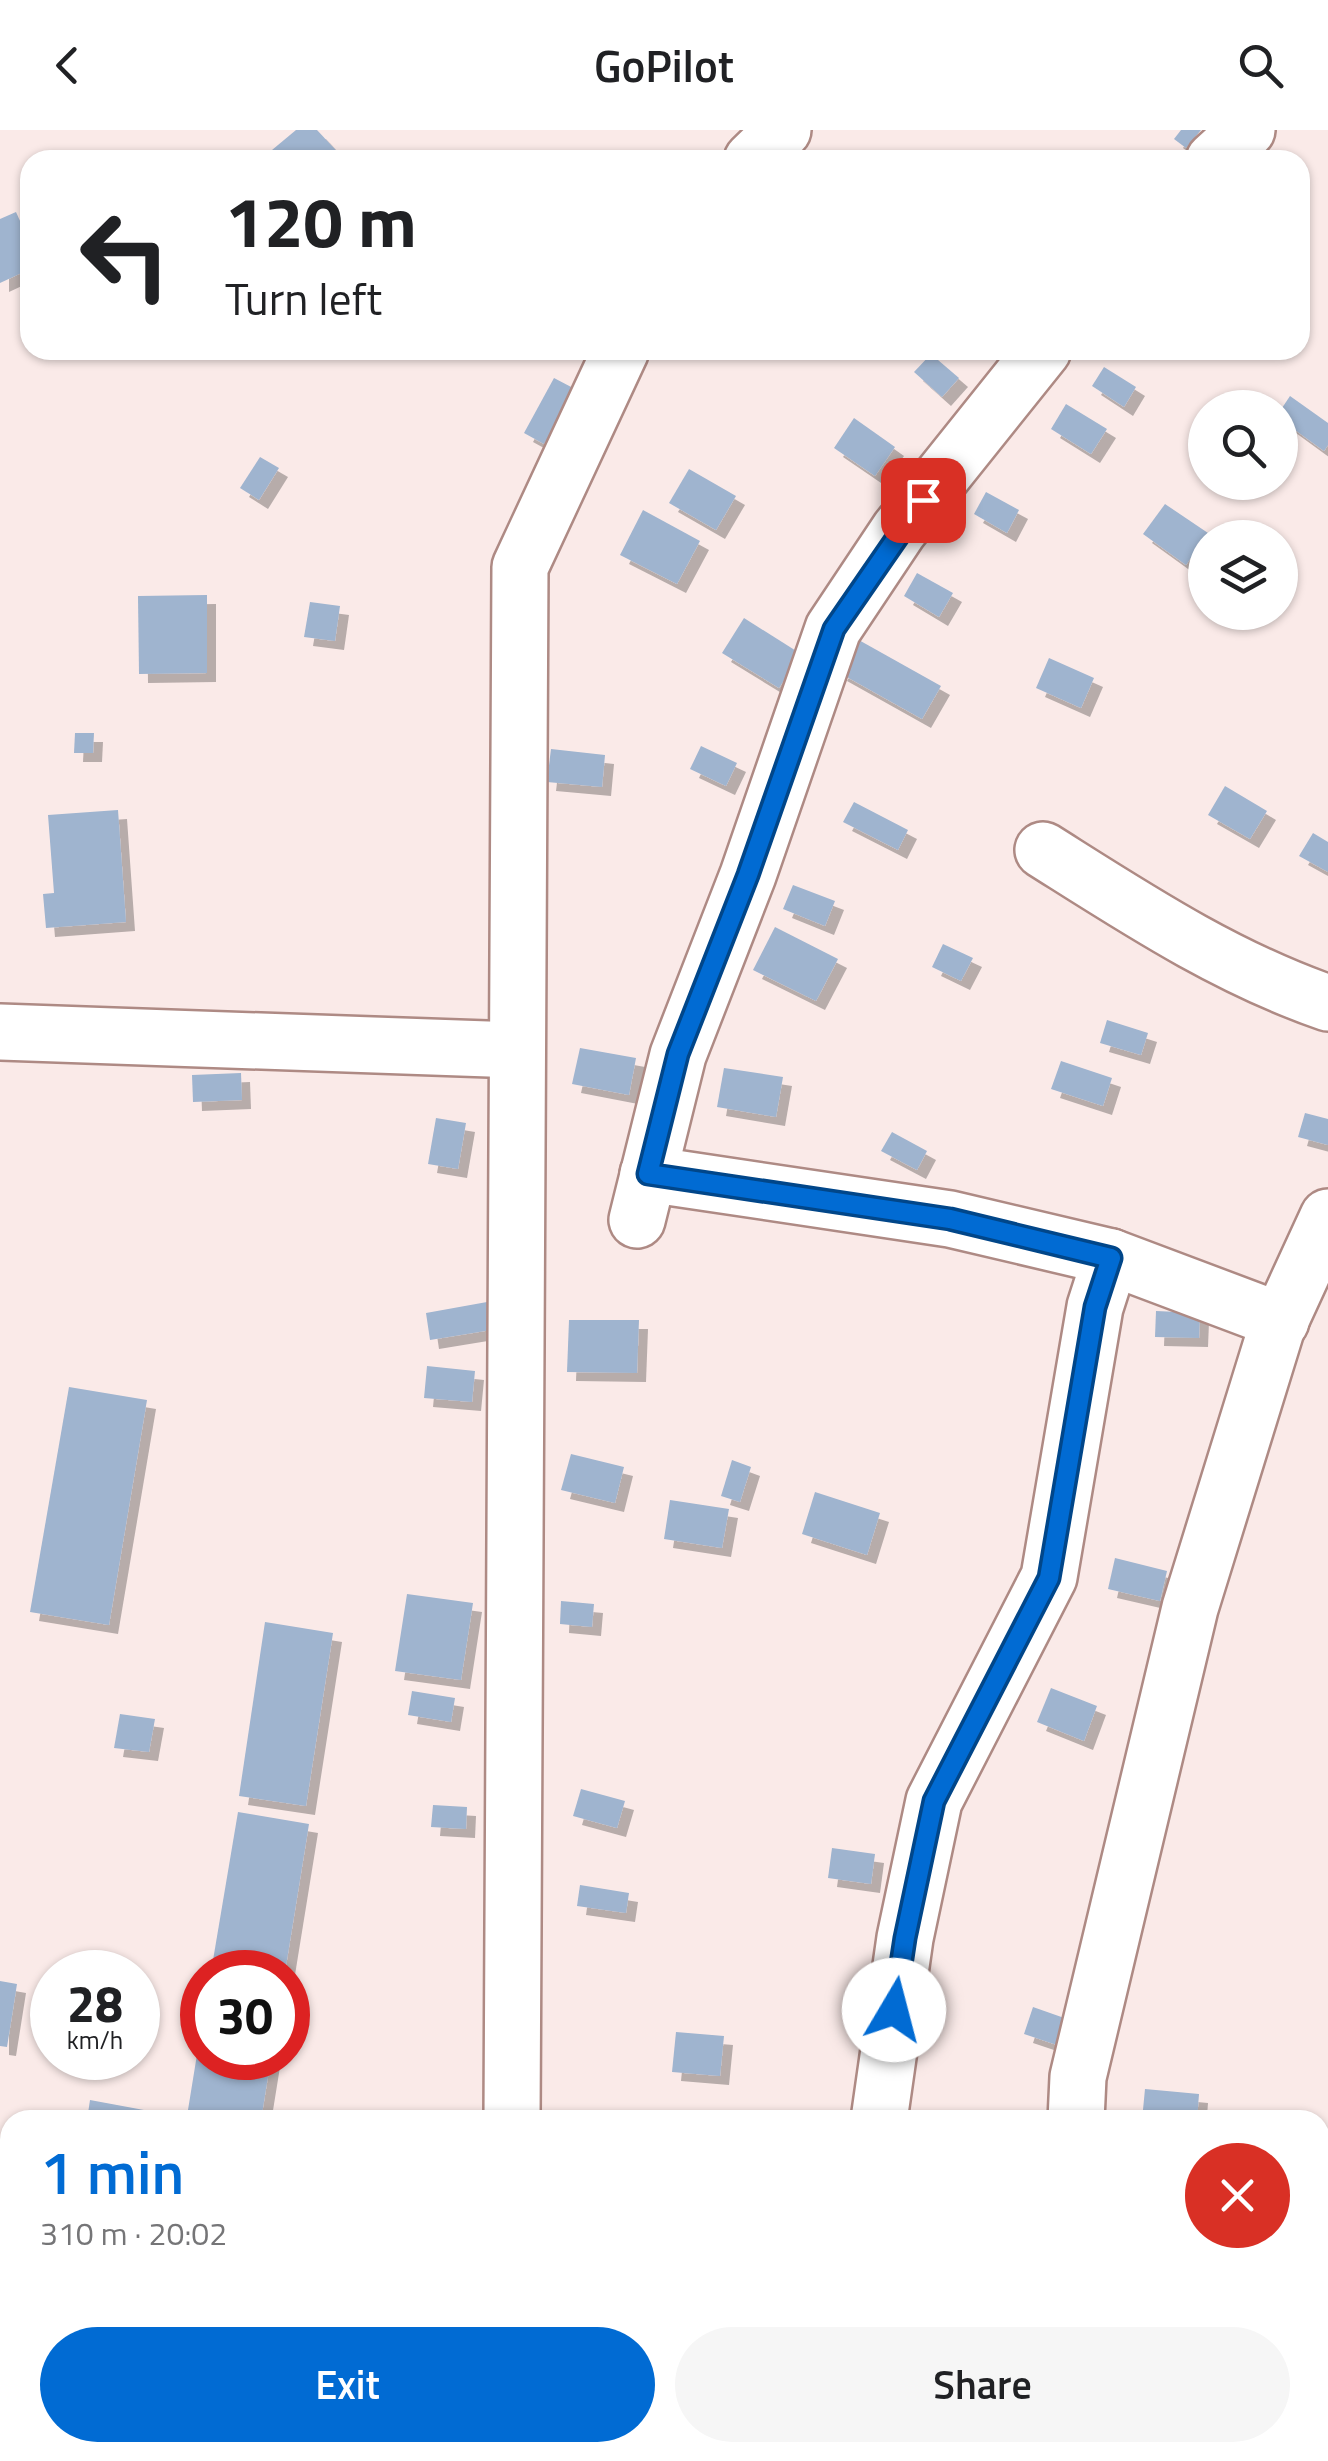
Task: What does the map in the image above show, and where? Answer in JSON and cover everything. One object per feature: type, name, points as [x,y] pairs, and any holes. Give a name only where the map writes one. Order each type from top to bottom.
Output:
[{"type":"street","points":[[762,150],[783,130]]},
{"type":"street","points":[[1225,150],[1247,130]]},
{"type":"street","points":[[512,2110],[520,568],[616,360]]},
{"type":"street","points":[[1034,360],[899,530],[834,629],[748,875],[678,1054],[642,1197],[950,1219],[1111,1258],[1280,1322]]},
{"type":"street","points":[[1043,850],[1198,947],[1282,987],[1328,1003]]},
{"type":"street","points":[[0,1032],[517,1050]]},
{"type":"street","points":[[1076,2110],[1078,2077],[1190,1608],[1280,1322],[1328,1217]]},
{"type":"street","points":[[880,2110],[905,1938],[934,1801],[1049,1578],[1095,1307],[1111,1258]]},
{"type":"building","points":[[296,130],[317,130],[336,150],[272,150]]},
{"type":"building","points":[[1181,130],[1201,130],[1186,148],[1174,139]]},
{"type":"building","points":[[16,212],[20,221],[20,274],[0,283],[0,219]]},
{"type":"building","points":[[925,360],[938,360],[959,378],[942,397],[914,372]]},
{"type":"building","points":[[1104,367],[1136,387],[1124,407],[1092,386]]},
{"type":"building","points":[[554,378],[575,389],[544,444],[524,433]]},
{"type":"building","points":[[1298,402],[1328,423],[1328,445],[1324,451],[1298,432]]},
{"type":"building","points":[[1066,404],[1107,429],[1091,454],[1051,429]]},
{"type":"building","points":[[854,418],[895,447],[875,476],[834,448]]},
{"type":"building","points":[[260,457],[279,468],[259,500],[240,488]]},
{"type":"building","points":[[689,469],[736,496],[716,530],[669,503]]},
{"type":"building","points":[[986,492],[1019,510],[1007,533],[974,514]]},
{"type":"building","points":[[1165,504],[1189,520],[1188,562],[1186,565],[1143,534]]},
{"type":"building","points":[[643,510],[700,541],[677,584],[620,555]]},
{"type":"building","points":[[917,573],[953,593],[939,617],[904,596]]},
{"type":"building","points":[[207,595],[207,673],[139,674],[138,596]]},
{"type":"building","points":[[310,602],[340,606],[335,641],[304,637]]},
{"type":"building","points":[[744,618],[801,654],[779,688],[722,653]]},
{"type":"building","points":[[857,639],[941,686],[922,719],[838,672]]},
{"type":"building","points":[[1049,658],[1094,678],[1081,708],[1036,688]]},
{"type":"building","points":[[75,733],[94,733],[93,753],[74,753]]},
{"type":"building","points":[[701,746],[737,763],[726,786],[690,769]]},
{"type":"building","points":[[551,749],[605,755],[602,787],[547,782]]},
{"type":"building","points":[[1225,786],[1267,811],[1250,839],[1208,815]]},
{"type":"building","points":[[854,802],[908,830],[898,850],[843,822]]},
{"type":"building","points":[[118,810],[126,922],[46,928],[43,894],[54,893],[48,815]]},
{"type":"building","points":[[1313,833],[1328,842],[1328,872],[1299,856]]},
{"type":"building","points":[[793,885],[835,901],[825,926],[783,909]]},
{"type":"building","points":[[775,927],[838,959],[816,1001],[753,970]]},
{"type":"building","points":[[943,944],[973,958],[961,981],[932,967]]},
{"type":"building","points":[[1107,1020],[1148,1033],[1141,1055],[1100,1043]]},
{"type":"building","points":[[580,1048],[636,1058],[629,1095],[572,1084]]},
{"type":"building","points":[[1061,1061],[1112,1078],[1103,1106],[1051,1089]]},
{"type":"building","points":[[724,1068],[783,1077],[776,1117],[717,1107]]},
{"type":"building","points":[[241,1073],[242,1100],[193,1102],[192,1075]]},
{"type":"building","points":[[1305,1113],[1328,1119],[1328,1145],[1298,1137]]},
{"type":"building","points":[[436,1118],[466,1123],[458,1169],[428,1164]]},
{"type":"building","points":[[892,1132],[927,1151],[917,1170],[881,1151]]},
{"type":"building","points":[[487,1302],[491,1330],[430,1340],[426,1313]]},
{"type":"building","points":[[1156,1311],[1200,1313],[1199,1338],[1155,1337]]},
{"type":"building","points":[[569,1320],[639,1320],[637,1373],[567,1372]]},
{"type":"building","points":[[427,1366],[475,1371],[472,1402],[424,1398]]},
{"type":"building","points":[[69,1387],[147,1400],[109,1625],[30,1612]]},
{"type":"building","points":[[571,1454],[624,1467],[615,1503],[561,1490]]},
{"type":"building","points":[[732,1460],[751,1467],[740,1502],[721,1496]]},
{"type":"building","points":[[815,1492],[880,1513],[867,1555],[802,1534]]},
{"type":"building","points":[[670,1500],[729,1509],[722,1548],[664,1539]]},
{"type":"building","points":[[1115,1558],[1167,1571],[1160,1601],[1108,1589]]},
{"type":"building","points":[[407,1594],[473,1603],[461,1680],[395,1671]]},
{"type":"building","points":[[561,1601],[594,1604],[592,1627],[560,1624]]},
{"type":"building","points":[[265,1622],[333,1633],[306,1806],[239,1796]]},
{"type":"building","points":[[1051,1688],[1097,1706],[1084,1741],[1037,1722]]},
{"type":"building","points":[[412,1691],[455,1698],[451,1722],[408,1715]]},
{"type":"building","points":[[120,1714],[155,1719],[149,1752],[114,1748]]},
{"type":"building","points":[[581,1789],[625,1801],[617,1828],[573,1816]]},
{"type":"building","points":[[433,1805],[467,1807],[466,1829],[431,1827]]},
{"type":"building","points":[[238,1812],[309,1824],[289,1950],[215,1950]]},
{"type":"building","points":[[832,1848],[875,1854],[871,1884],[828,1878]]},
{"type":"building","points":[[580,1885],[629,1893],[626,1913],[577,1906]]},
{"type":"building","points":[[0,1981],[17,1984],[7,2047],[0,2046]]},
{"type":"building","points":[[1033,2007],[1087,2026],[1078,2052],[1024,2034]]},
{"type":"building","points":[[676,2032],[724,2036],[720,2076],[672,2072]]},
{"type":"building","points":[[193,2080],[267,2080],[263,2110],[188,2110]]},
{"type":"building","points":[[1145,2089],[1199,2094],[1198,2110],[1143,2110]]},
{"type":"building","points":[[90,2100],[144,2110],[88,2110]]},
{"type":"route","points":[[894,2010],[934,1801],[1049,1578],[1095,1307],[1111,1258],[950,1219],[648,1174],[678,1054],[748,875],[834,629],[923,500]]}]
